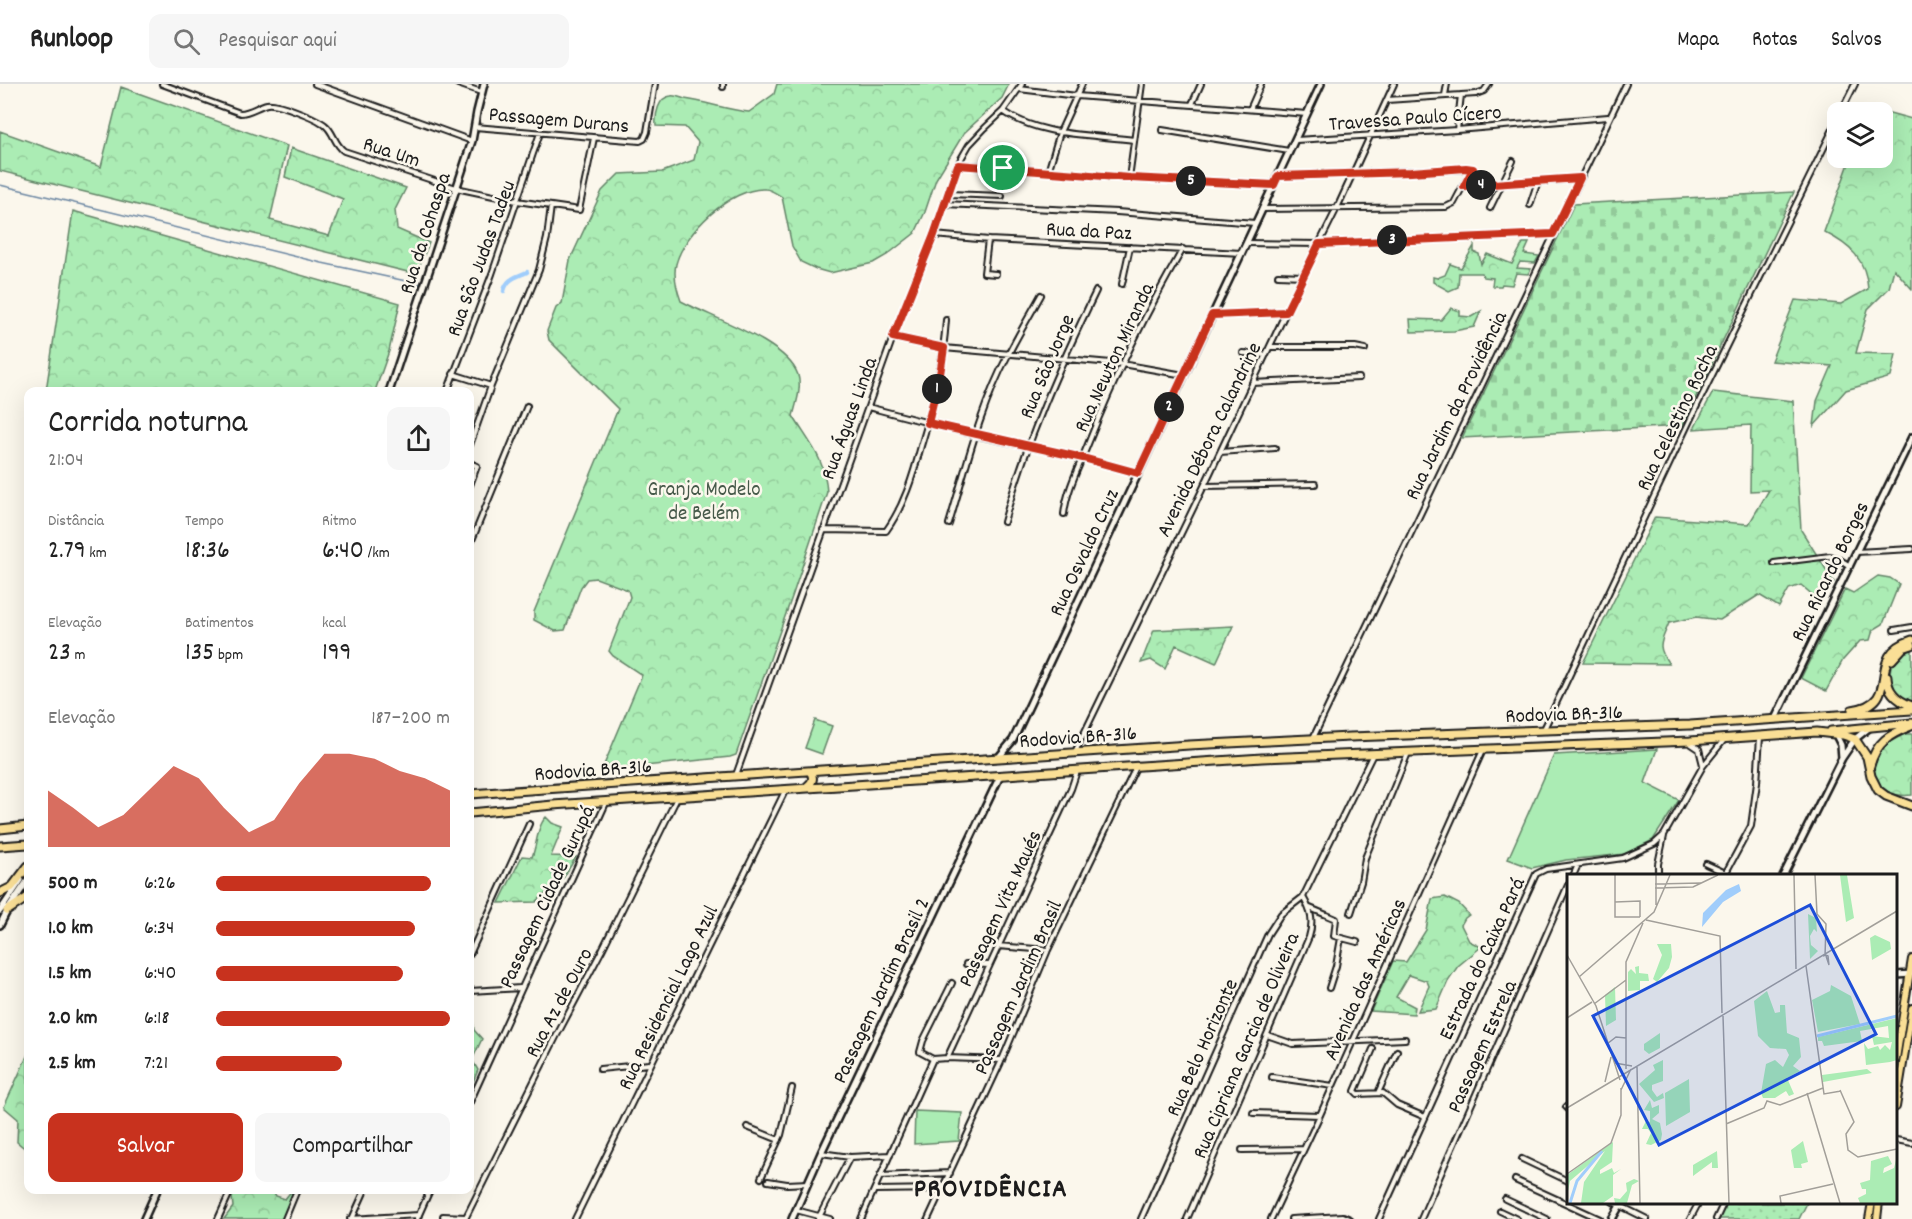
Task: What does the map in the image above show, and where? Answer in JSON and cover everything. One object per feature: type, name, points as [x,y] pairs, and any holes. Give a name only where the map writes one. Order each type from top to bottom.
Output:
[{"type":"highway","points":[[1815,717],[1820,713],[1872,705],[1880,694],[1885,666],[1892,652],[1912,640]]},
{"type":"highway","points":[[1912,645],[1903,648],[1894,657],[1888,670],[1887,683],[1896,697],[1912,708]]},
{"type":"highway","points":[[1775,719],[1912,708]]},
{"type":"highway","name":"Rodovia BR-316","points":[[474,794],[1086,752],[1313,739],[1775,719]]},
{"type":"highway","points":[[1817,732],[1912,725]]},
{"type":"highway","points":[[1869,768],[1875,751],[1883,740],[1912,725]]},
{"type":"highway","name":"Rodovia BR-316","points":[[474,813],[553,805],[1262,758],[1687,741],[1817,732]]},
{"type":"highway","points":[[1817,732],[1847,735],[1855,740],[1862,748],[1878,790],[1886,796],[1912,806]]},
{"type":"highway","points":[[834,770],[829,780],[834,787]]},
{"type":"highway","points":[[805,788],[812,781],[813,775],[810,771]]},
{"type":"highway","points":[[1899,800],[1912,798]]},
{"type":"highway","points":[[0,829],[24,826]]},
{"type":"highway","points":[[0,847],[24,844]]},
{"type":"highway","points":[[0,893],[12,887],[24,873]]},
{"type":"highway","points":[[4,911],[24,899]]},
{"type":"main road","points":[[1897,1053],[1912,959]]},
{"type":"main road","points":[[1897,1101],[1912,1008]]},
{"type":"main road","points":[[1869,1219],[1872,1204]]},
{"type":"main road","points":[[1877,1219],[1880,1204]]},
{"type":"street","name":"Rua Um","points":[[162,84],[240,113],[249,112],[267,104],[279,106],[327,126],[337,145],[344,151],[456,189],[579,210],[594,138]]},
{"type":"street","points":[[315,84],[472,141]]},
{"type":"street","points":[[458,84],[481,92]]},
{"type":"street","name":"Rua da Cohaspa","points":[[391,387],[472,141],[484,84]]},
{"type":"street","name":"Passagem Durans","points":[[475,126],[640,141],[644,139],[647,132],[655,84]]},
{"type":"street","points":[[1048,172],[1060,132],[1082,84]]},
{"type":"street","points":[[1130,178],[1142,84]]},
{"type":"street","points":[[1192,104],[1201,84]]},
{"type":"street","points":[[1250,109],[1261,84]]},
{"type":"street","name":"Rua Osvaldo Cruz","points":[[998,758],[1012,740],[1321,84]]},
{"type":"street","name":"Avenida Débora Calandrine","points":[[1075,753],[1337,208],[1394,84]]},
{"type":"street","points":[[1445,95],[1447,84]]},
{"type":"street","points":[[1387,100],[1476,94],[1484,91],[1489,84]]},
{"type":"street","name":"Rua Jardim da Providência","points":[[1313,739],[1626,84]]},
{"type":"street","points":[[1845,102],[1855,84]]},
{"type":"street","points":[[1021,86],[1077,96],[1138,102],[1192,104],[1307,114]]},
{"type":"street","name":"Rua Águas Linda","points":[[736,776],[893,337],[949,194],[950,183],[969,145],[1003,111],[1021,86]]},
{"type":"street","points":[[1456,130],[1461,95]]},
{"type":"street","points":[[1003,111],[1023,123],[1060,132],[1134,140]]},
{"type":"street","name":"Travessa Paulo Cícero","points":[[1296,140],[1609,117]]},
{"type":"street","points":[[1162,130],[1289,151]]},
{"type":"street","name":"Rua São Judas Tadeu","points":[[449,387],[540,133]]},
{"type":"street","name":"Rua Celestino Rocha","points":[[1543,730],[1683,435],[1827,140]]},
{"type":"street","points":[[1490,208],[1513,161]]},
{"type":"street","points":[[958,165],[1130,178],[1274,185]]},
{"type":"street","points":[[1263,209],[1446,207],[1454,203],[1473,169],[1278,176]]},
{"type":"street","points":[[1464,186],[1580,178]]},
{"type":"street","points":[[1530,205],[1538,181]]},
{"type":"street","points":[[949,194],[1002,196]]},
{"type":"street","points":[[945,204],[1117,212],[1256,223]]},
{"type":"street","points":[[474,435],[491,386],[539,270],[547,238],[551,206]]},
{"type":"street","points":[[1247,243],[1319,244],[1553,234]]},
{"type":"street","name":"Rua da Paz","points":[[934,235],[988,240],[1243,253]]},
{"type":"street","points":[[988,240],[984,273],[996,274]]},
{"type":"street","points":[[1122,284],[1130,247]]},
{"type":"street","name":"Rua Newton Miranda","points":[[1064,513],[1069,491],[1122,364],[1143,319],[1183,249]]},
{"type":"street","points":[[1278,275],[1303,276]]},
{"type":"street","name":"Rua São Jorge","points":[[1004,522],[1028,447],[1096,291]]},
{"type":"street","points":[[949,524],[975,435],[1008,354],[1041,295]]},
{"type":"street","points":[[1212,315],[1286,312]]},
{"type":"street","points":[[824,530],[886,531],[895,518],[910,483],[928,423],[940,374],[946,320]]},
{"type":"street","points":[[893,337],[944,348],[1122,364],[1184,375]]},
{"type":"street","points":[[1269,347],[1365,349]]},
{"type":"street","points":[[1243,353],[1265,355]]},
{"type":"street","points":[[453,374],[491,386]]},
{"type":"street","points":[[1252,383],[1359,378]]},
{"type":"street","points":[[474,535],[527,406]]},
{"type":"street","points":[[868,407],[1138,473]]},
{"type":"street","name":"Rua Ricardo Borges","points":[[1775,719],[1912,437]]},
{"type":"street","points":[[1220,452],[1275,448]]},
{"type":"street","points":[[1204,486],[1315,484]]},
{"type":"street","points":[[1856,552],[1912,549]]},
{"type":"street","points":[[1774,563],[1830,556],[1850,566]]},
{"type":"street","points":[[1894,630],[1912,627]]},
{"type":"street","points":[[1784,874],[1842,758],[1855,740],[1870,727]]},
{"type":"street","points":[[1836,735],[1841,745],[1842,758]]},
{"type":"street","points":[[1707,864],[1724,874],[1751,826],[1760,736]]},
{"type":"street","name":"Estrada do Caixa Pará","points":[[1379,1219],[1534,877],[1538,872],[1546,869],[1623,858],[1644,850],[1664,835],[1703,766],[1725,739]]},
{"type":"street","points":[[1012,740],[1013,749],[1020,757]]},
{"type":"street","points":[[1687,741],[1699,749],[1703,766]]},
{"type":"street","points":[[1080,742],[1086,752]]},
{"type":"street","name":"Avenida das Américas","points":[[1271,1219],[1483,750]]},
{"type":"street","points":[[1351,913],[1361,882],[1365,858],[1409,753]]},
{"type":"street","points":[[1303,897],[1373,754]]},
{"type":"street","name":"Passagem Jardim Brasil","points":[[928,1219],[1002,1060],[1048,950],[1136,768]]},
{"type":"street","name":"Passagem Vita Maués","points":[[947,1058],[1071,789],[1077,771]]},
{"type":"street","name":"Passagem Jardim Brasil 2","points":[[792,1219],[821,1153],[1000,776]]},
{"type":"street","name":"Rua Residencial Lago Azul","points":[[575,1219],[786,789]]},
{"type":"street","name":"Rua Az de Ouro","points":[[466,1218],[677,798]]},
{"type":"street","name":"Passagem Cidade Gurupá","points":[[474,1093],[607,802]]},
{"type":"street","points":[[474,945],[529,824]]},
{"type":"street","points":[[1658,874],[1664,835]]},
{"type":"street","points":[[1574,874],[1577,866]]},
{"type":"street","points":[[0,925],[4,911],[24,875]]},
{"type":"street","points":[[4,911],[24,885]]},
{"type":"street","name":"Passagem Estrela","points":[[1421,1219],[1567,890]]},
{"type":"street","name":"Rua Cipriana Garcia de Oliveira","points":[[1187,1219],[1309,937],[1312,923],[1309,908],[1303,897]]},
{"type":"street","name":"Rua Belo Horizonte","points":[[1142,1219],[1268,934],[1281,914],[1303,897]]},
{"type":"street","points":[[1309,908],[1336,919],[1333,935],[1357,942]]},
{"type":"street","points":[[1329,988],[1341,938]]},
{"type":"street","points":[[998,946],[1048,950]]},
{"type":"street","points":[[966,964],[989,965]]},
{"type":"street","points":[[952,982],[921,1046],[921,1054],[933,1059],[1002,1060]]},
{"type":"street","points":[[474,991],[520,988]]},
{"type":"street","points":[[1267,1035],[1293,1044],[1405,1039]]},
{"type":"street","points":[[1373,1049],[1355,1089],[1358,1094],[1385,1094],[1397,1105],[1425,1117]]},
{"type":"street","points":[[1378,1093],[1396,1051]]},
{"type":"street","points":[[861,1219],[933,1059]]},
{"type":"street","points":[[600,1069],[650,1064]]},
{"type":"street","points":[[1272,1077],[1333,1086]]},
{"type":"street","points":[[761,1178],[779,1140],[792,1088]]},
{"type":"street","points":[[1253,1113],[1320,1114]]},
{"type":"street","points":[[747,1127],[779,1140]]},
{"type":"street","points":[[1897,1140],[1912,1143]]},
{"type":"street","points":[[1242,1150],[1303,1149]]},
{"type":"street","points":[[821,1153],[850,1157],[890,1155]]},
{"type":"street","points":[[819,1218],[850,1157]]},
{"type":"street","points":[[1522,1159],[1567,1180]]},
{"type":"street","points":[[880,1176],[950,1173]]},
{"type":"street","points":[[1515,1180],[1567,1204]]},
{"type":"street","points":[[768,1181],[787,1184],[808,1183]]},
{"type":"street","points":[[874,1190],[942,1189]]},
{"type":"street","points":[[144,1219],[155,1194]]},
{"type":"street","points":[[218,1219],[229,1194]]},
{"type":"street","points":[[285,1219],[295,1194]]},
{"type":"street","points":[[363,1194],[351,1219],[418,1217],[428,1194]]},
{"type":"street","points":[[1505,1200],[1547,1219]]},
{"type":"street","points":[[1567,1204],[1600,1219]]},
{"type":"street","points":[[1612,1219],[1621,1204],[1647,1219]]},
{"type":"street","points":[[1690,1219],[1698,1204]]},
{"type":"street","points":[[1716,1219],[1724,1204]]},
{"type":"street","points":[[796,1210],[819,1218],[830,1219]]},
{"type":"street","points":[[1500,1211],[1517,1219]]},
{"type":"street","points":[[443,1216],[466,1218]]},
{"type":"street","points":[[1291,1219],[1343,1216],[1350,1219]]},
{"type":"green space","name":"Granja Modelo de Belém","points":[[777,84],[1009,84],[1002,98],[964,133],[936,179],[915,233],[873,263],[830,273],[801,262],[792,246],[782,197],[765,189],[752,190],[724,204],[711,214],[688,239],[676,264],[677,288],[681,301],[764,341],[791,363],[798,375],[799,385],[793,416],[820,460],[827,492],[736,755],[607,770],[604,765],[642,675],[609,651],[630,597],[628,590],[596,578],[587,579],[581,587],[565,630],[555,631],[534,620],[534,612],[618,409],[549,340],[547,331],[556,308],[562,303],[570,260],[602,191],[619,174],[662,172],[694,160],[698,142],[685,127],[656,126],[660,103],[667,97],[674,96],[749,112],[774,94]]},
{"type":"green space","points":[[121,87],[287,146],[270,220],[329,236],[343,199],[285,177],[291,148],[406,188],[395,210],[397,229],[429,243],[416,274],[0,171],[0,131],[101,167]]},
{"type":"green space","points":[[1893,114],[1912,119],[1912,289],[1894,269],[1889,288],[1868,309],[1856,353],[1896,354],[1891,377],[1846,390],[1814,426],[1817,401],[1832,366],[1771,361],[1795,300],[1841,304],[1868,289],[1864,269],[1855,254],[1842,242],[1824,232],[1847,168],[1893,168]]},
{"type":"green space","points":[[1794,192],[1682,426],[1462,438],[1574,204]]},
{"type":"green space","points":[[73,211],[400,303],[389,351],[376,387],[47,387]]},
{"type":"green space","points":[[1523,243],[1529,243],[1524,254],[1539,256],[1535,263],[1520,262],[1517,268],[1531,269],[1528,274],[1516,273],[1512,285],[1492,286],[1493,278],[1483,277],[1482,273],[1459,273],[1458,287],[1449,291],[1433,282],[1433,277],[1445,275],[1450,264],[1461,268],[1474,246],[1474,252],[1479,254],[1481,264],[1487,254],[1512,264]]},
{"type":"green space","points":[[1451,308],[1460,311],[1460,316],[1471,317],[1481,311],[1474,327],[1454,331],[1411,332],[1410,319],[1441,320]]},
{"type":"green space","points":[[1713,392],[1793,401],[1801,530],[1834,582],[1814,596],[1801,585],[1789,589],[1779,607],[1759,595],[1720,620],[1696,617],[1669,623],[1661,648],[1669,664],[1583,663],[1655,517],[1749,524],[1769,490],[1750,491],[1751,425],[1694,429]]},
{"type":"green space","points":[[1878,576],[1890,578],[1899,584],[1883,624],[1873,630],[1870,640],[1860,641],[1843,660],[1826,691],[1801,678],[1845,589],[1853,593]]},
{"type":"green space","points":[[1233,626],[1216,663],[1176,645],[1165,669],[1151,660],[1141,663],[1154,630]]},
{"type":"green space","points":[[1903,648],[1912,648],[1912,704],[1897,696],[1889,680],[1891,666]]},
{"type":"green space","points":[[815,720],[832,726],[822,754],[805,748]]},
{"type":"green space","points":[[1905,734],[1912,734],[1912,795],[1898,795],[1884,790],[1875,781],[1874,765],[1880,750]]},
{"type":"green space","points":[[1657,749],[1645,783],[1679,800],[1653,840],[1625,854],[1566,860],[1532,868],[1508,859],[1554,755]]},
{"type":"green space","points":[[546,817],[552,823],[563,827],[551,856],[576,857],[564,877],[536,902],[499,903],[522,856],[532,857],[539,830]]},
{"type":"green space","points":[[1445,897],[1459,904],[1469,915],[1461,925],[1469,941],[1481,947],[1458,966],[1449,979],[1436,1009],[1418,1011],[1429,986],[1427,981],[1409,975],[1396,997],[1415,1007],[1414,1014],[1371,1011],[1393,961],[1406,962],[1426,930],[1432,899]]},
{"type":"green space","points":[[474,1030],[482,1039],[474,1056]]},
{"type":"green space","points":[[24,1063],[24,1148],[17,1142],[18,1119],[4,1107]]},
{"type":"green space","points":[[474,1063],[478,1070],[474,1079]]},
{"type":"green space","points":[[915,1111],[962,1113],[959,1141],[914,1144]]},
{"type":"green space","points":[[234,1194],[275,1194],[285,1199],[289,1194],[293,1194],[283,1219],[224,1219],[233,1207],[232,1197]]},
{"type":"green space","points":[[1722,1204],[1806,1204],[1799,1219],[1714,1219]]},
{"type":"waterway","points":[[0,185],[322,263],[420,284]]},
{"type":"waterway","points":[[504,291],[510,281],[527,272]]},
{"type":"district","name":"PROVIDÊNCIA","points":[[991,1187]]},
{"type":"route","points":[[958,165],[1003,168],[1130,178],[1274,185],[1278,176],[1466,168],[1473,169],[1464,186],[1580,178],[1553,234],[1319,244],[1286,312],[1212,315],[1138,473],[1083,458],[928,423],[944,348],[893,337],[934,235],[958,165]]}]
